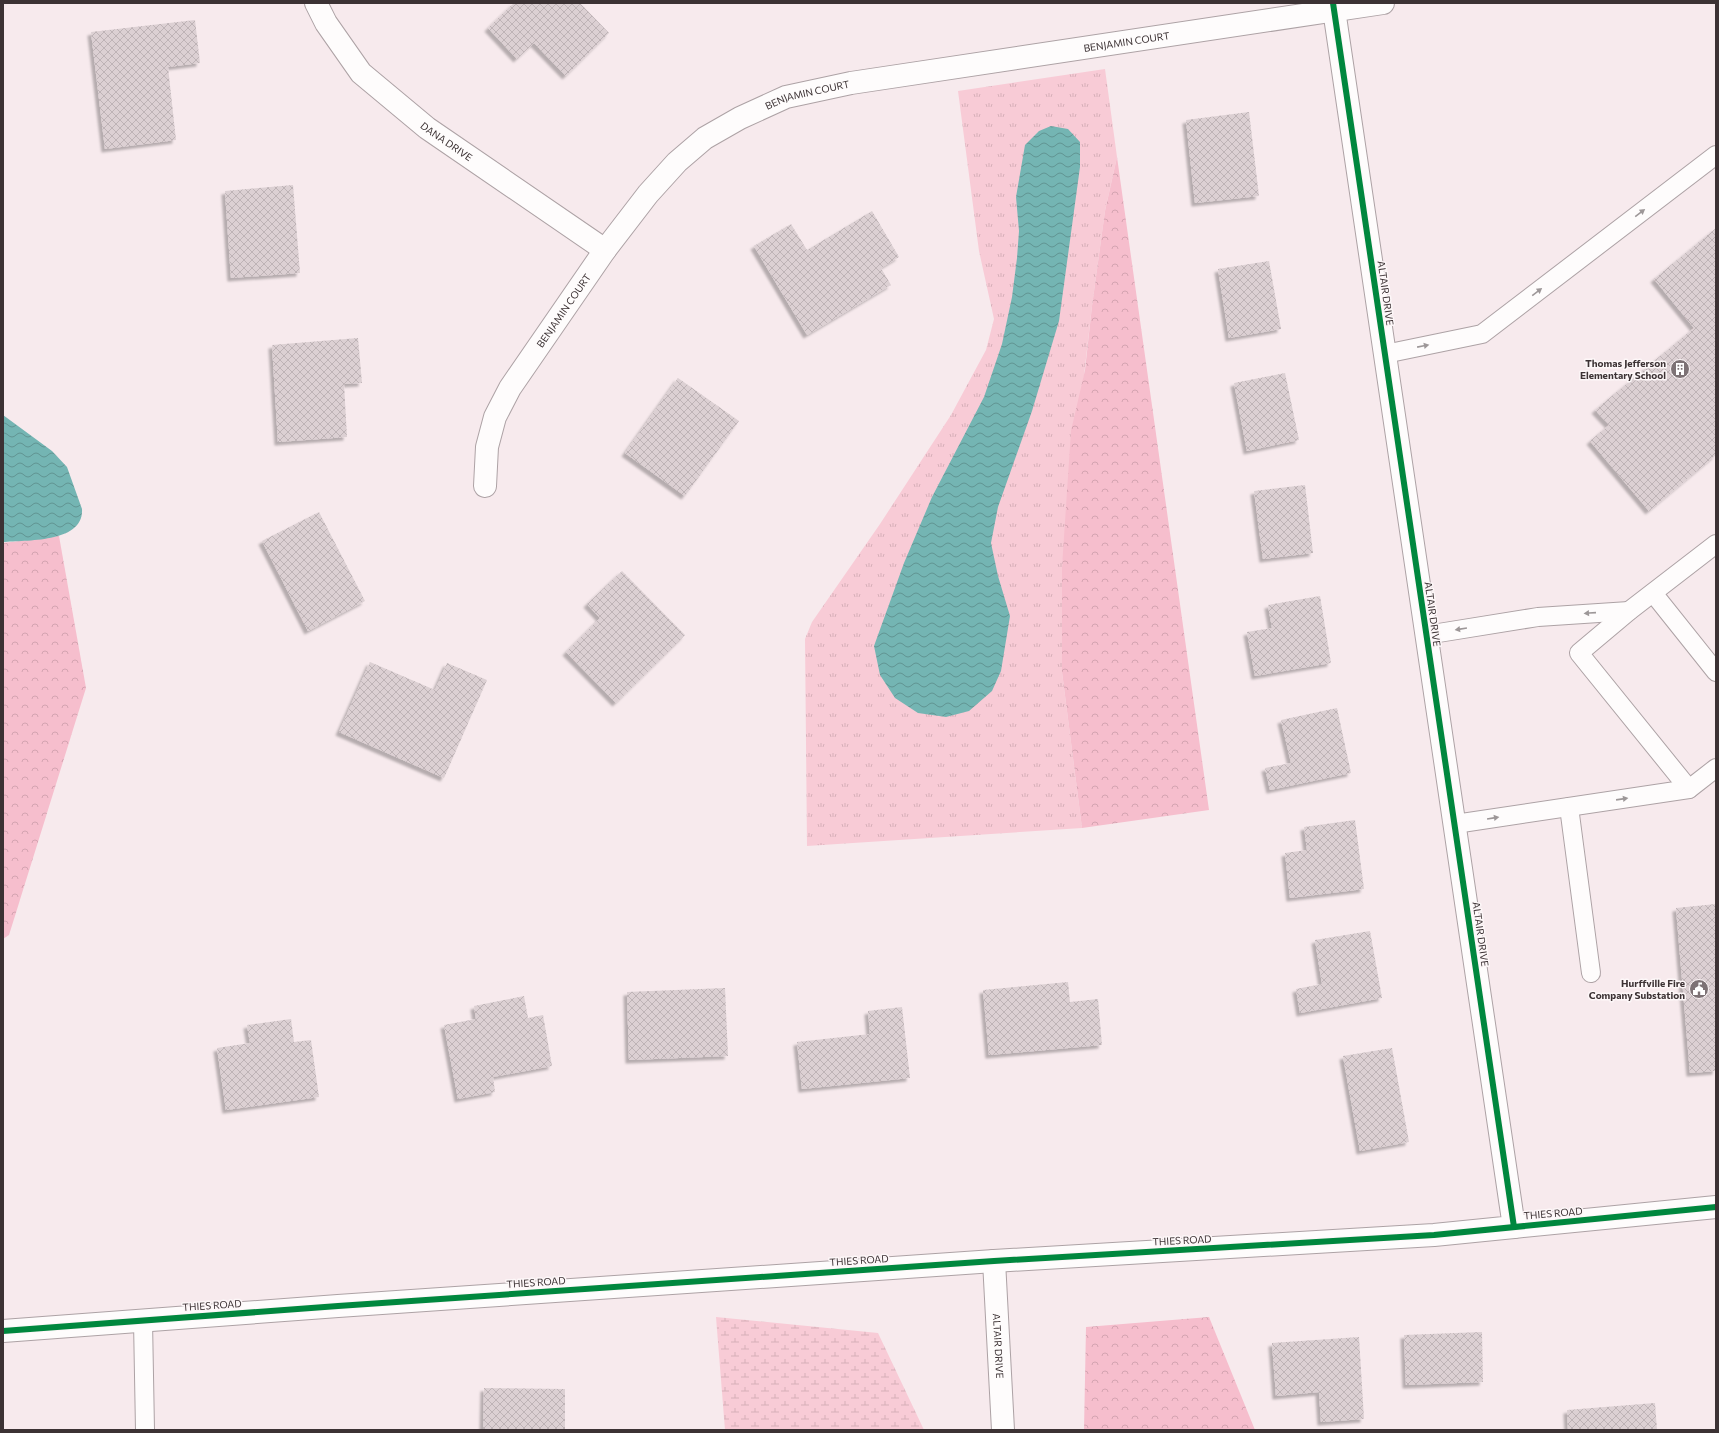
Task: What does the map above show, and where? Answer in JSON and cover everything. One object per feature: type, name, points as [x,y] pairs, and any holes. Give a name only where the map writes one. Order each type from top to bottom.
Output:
[{"type":"street","name":"DANA DRIVE","points":[[316,3],[326,23],[361,73],[427,128],[605,250]]},
{"type":"street","name":"BENJAMIN COURT","points":[[485,486],[487,447],[495,417],[510,388],[605,250],[648,194],[677,162],[704,138],[740,118],[786,97],[851,83],[1333,7],[1383,3]]},
{"type":"street","name":"ALTAIR DRIVE","points":[[1333,7],[1514,1227]]},
{"type":"street","name":"THIES ROAD","points":[[3,1331],[994,1261],[1434,1235],[1716,1207]]},
{"type":"street","name":"ALTAIR DRIVE","points":[[994,1261],[1003,1430]]},
{"type":"lane","points":[[1385,354],[1482,334],[1716,155]]},
{"type":"lane","points":[[1690,789],[1580,653],[1629,611],[1716,544]]},
{"type":"lane","points":[[1653,592],[1716,672]]},
{"type":"lane","points":[[1426,635],[1538,617],[1629,611]]},
{"type":"lane","points":[[1455,824],[1690,789],[1716,768]]},
{"type":"lane","points":[[1569,807],[1591,973]]},
{"type":"lane","points":[[142,1321],[145,1430]]},
{"type":"green space","points":[[1105,69],[1117,157],[1105,211],[1092,306],[1062,567],[1062,672],[1082,828],[807,846],[805,639],[812,622],[880,524],[951,415],[986,350],[994,319],[979,251],[958,91]]},
{"type":"green space","points":[[1117,157],[1209,810],[1082,828],[1062,672],[1062,567],[1071,431],[1085,370],[1105,211]]},
{"type":"green space","points":[[59,536],[86,688],[9,935],[3,939],[3,543]]},
{"type":"green space","points":[[716,1317],[878,1333],[924,1430],[725,1430]]},
{"type":"green space","points":[[1209,1317],[1255,1430],[1084,1430],[1086,1327]]},
{"type":"water","points":[[1051,126],[1068,129],[1080,142],[1080,167],[1059,321],[1032,411],[998,507],[991,543],[998,576],[1010,616],[1001,671],[992,691],[969,711],[946,717],[918,713],[895,698],[880,675],[874,646],[904,563],[932,497],[984,397],[1002,344],[1012,297],[1019,231],[1016,197],[1025,145],[1039,131]]},
{"type":"water","points":[[3,415],[52,451],[67,467],[82,509],[80,520],[74,528],[64,534],[39,540],[3,542]]},
{"type":"building","points":[[514,3],[580,3],[609,33],[566,76],[534,43],[517,59],[488,28]]},
{"type":"building","points":[[195,20],[200,63],[168,67],[176,140],[105,149],[91,32]]},
{"type":"building","points":[[1249,112],[1259,196],[1195,203],[1186,120]]},
{"type":"building","points":[[293,185],[300,273],[231,278],[225,191]]},
{"type":"building","points":[[872,211],[899,257],[881,268],[891,285],[807,335],[754,246],[791,224],[807,250]]},
{"type":"building","name":"Thomas Jefferson Elementary School","points":[[1716,228],[1716,455],[1649,511],[1590,441],[1609,425],[1595,410],[1694,328],[1654,279]]},
{"type":"building","points":[[1269,261],[1281,329],[1229,338],[1218,269]]},
{"type":"building","points":[[358,338],[362,383],[344,384],[347,437],[278,442],[272,345]]},
{"type":"building","points":[[1285,373],[1299,440],[1247,451],[1234,383]]},
{"type":"building","points":[[678,378],[739,421],[685,496],[625,453]]},
{"type":"building","points":[[1305,485],[1313,553],[1263,559],[1254,491]]},
{"type":"building","points":[[319,512],[365,601],[308,631],[262,541]]},
{"type":"building","points":[[622,571],[685,635],[616,703],[566,652],[600,618],[587,604]]},
{"type":"building","points":[[1320,596],[1331,663],[1255,676],[1247,632],[1272,628],[1268,605]]},
{"type":"building","points":[[370,662],[435,690],[447,663],[487,680],[444,778],[339,732]]},
{"type":"building","points":[[1337,708],[1351,773],[1270,790],[1265,768],[1291,763],[1281,720]]},
{"type":"building","points":[[1355,820],[1364,889],[1290,898],[1285,853],[1307,850],[1304,827]]},
{"type":"building","name":"Hurffville Fire Company Substation","points":[[1716,904],[1716,1071],[1690,1073],[1676,908]]},
{"type":"building","points":[[1370,931],[1382,998],[1300,1013],[1296,989],[1322,984],[1315,940]]},
{"type":"building","points":[[1068,982],[1070,1002],[1098,999],[1102,1045],[989,1055],[983,990]]},
{"type":"building","points":[[725,988],[728,1056],[629,1060],[627,992]]},
{"type":"building","points":[[524,996],[528,1018],[543,1015],[552,1066],[493,1077],[495,1092],[458,1099],[444,1025],[476,1019],[474,1006]]},
{"type":"building","points":[[902,1007],[910,1078],[802,1089],[797,1042],[870,1034],[868,1011]]},
{"type":"building","points":[[291,1019],[294,1042],[311,1040],[319,1097],[226,1110],[217,1048],[250,1043],[247,1025]]},
{"type":"building","points":[[1392,1048],[1409,1142],[1360,1151],[1343,1056]]},
{"type":"building","points":[[1482,1332],[1483,1382],[1406,1385],[1404,1335]]},
{"type":"building","points":[[1359,1337],[1364,1419],[1321,1422],[1319,1392],[1276,1396],[1272,1343]]},
{"type":"building","points":[[484,1388],[565,1389],[565,1430],[483,1430]]},
{"type":"building","points":[[1655,1403],[1657,1430],[1568,1430],[1567,1410]]},
{"type":"cycle path","points":[[1333,3],[1514,1227]]},
{"type":"cycle path","points":[[3,1331],[338,1306],[994,1261],[1434,1235],[1716,1207]]},
{"type":"place","name":"Thomas Jefferson Elementary School","points":[[1680,369]]},
{"type":"place","name":"Hurffville Fire Company Substation","points":[[1699,989]]}]
